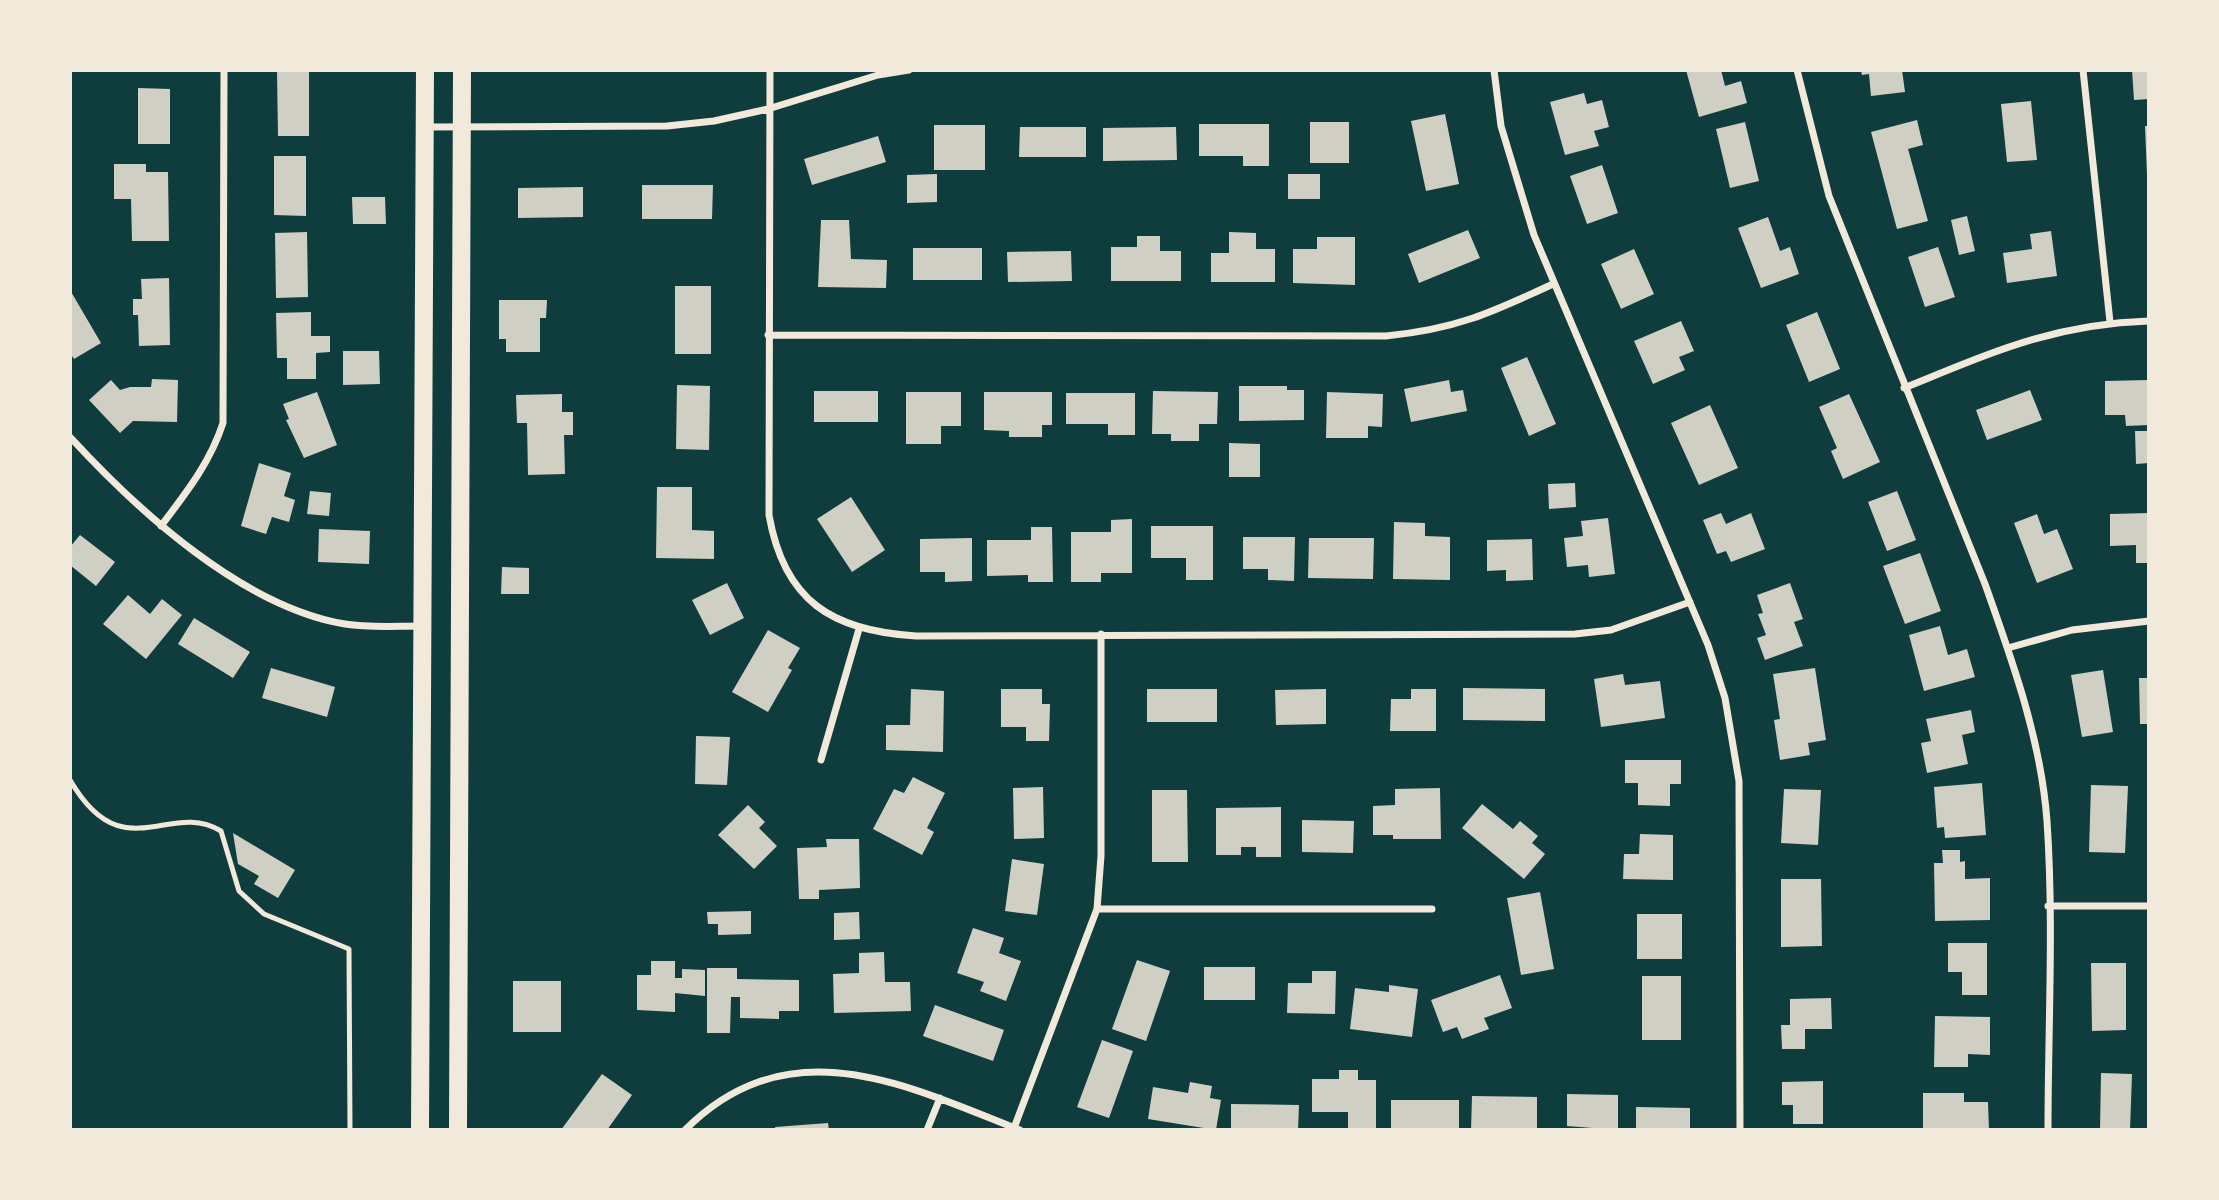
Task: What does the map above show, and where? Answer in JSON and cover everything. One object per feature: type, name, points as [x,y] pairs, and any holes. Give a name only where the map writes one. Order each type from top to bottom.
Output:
[{"type":"main road","points":[[420,1130],[420,626],[425,70]]},
{"type":"main road","points":[[458,1130],[462,70]]},
{"type":"street","points":[[161,527],[203,469],[215,447],[223,423],[225,70]]},
{"type":"street","points":[[770,70],[767,480],[775,549],[792,580],[810,601],[833,617],[859,629],[916,636],[1575,634],[1611,630],[1689,603]]},
{"type":"street","points":[[424,127],[667,126],[714,121],[768,109],[878,75],[909,70]]},
{"type":"street","points":[[1494,70],[1502,126],[1516,181],[1553,284],[1708,645],[1725,698],[1739,781],[1740,1130]]},
{"type":"street","points":[[1797,70],[1829,196],[2008,648],[2037,756],[2047,820],[2048,1130]]},
{"type":"street","points":[[2083,70],[2110,322]]},
{"type":"street","points":[[768,335],[1386,336],[1434,331],[1482,318],[1553,284]]},
{"type":"street","points":[[1904,388],[2036,337],[2110,322],[2149,321]]},
{"type":"street","points":[[70,437],[112,483],[161,527],[249,586],[296,610],[345,624],[420,626]]},
{"type":"street","points":[[2008,648],[2072,630],[2149,621]]},
{"type":"street","points":[[821,760],[859,629]]},
{"type":"street","points":[[685,1130],[727,1098],[765,1081],[807,1073],[850,1072],[893,1081],[1017,1129],[1097,909],[1101,856],[1101,634]]},
{"type":"street","points":[[2048,906],[2149,906]]},
{"type":"street","points":[[1097,909],[1432,909]]},
{"type":"street","points":[[927,1130],[940,1098]]},
{"type":"lane","points":[[70,780],[84,804],[113,825],[140,830],[205,821],[221,831],[239,891],[264,914],[349,949],[350,1130]]},
{"type":"building","points":[[1686,70],[1721,70],[1725,86],[1741,81],[1747,103],[1699,117]]},
{"type":"building","points":[[1861,70],[1902,70],[1905,92],[1871,96],[1869,74],[1862,75]]},
{"type":"building","points":[[2132,70],[2149,70],[2149,99],[2134,100]]},
{"type":"building","points":[[277,72],[309,72],[309,136],[278,136]]},
{"type":"building","points":[[138,88],[170,89],[170,144],[138,144]]},
{"type":"building","points":[[1584,93],[1587,104],[1602,100],[1609,127],[1594,131],[1599,146],[1565,155],[1550,102]]},
{"type":"building","points":[[2031,101],[2037,160],[2007,162],[2001,104]]},
{"type":"building","points":[[1445,114],[1459,184],[1426,191],[1411,121]]},
{"type":"building","points":[[1917,120],[1923,145],[1908,149],[1928,221],[1897,229],[1871,132]]},
{"type":"building","points":[[1310,122],[1349,122],[1349,163],[1310,163]]},
{"type":"building","points":[[1745,122],[1759,181],[1730,188],[1716,129]]},
{"type":"building","points":[[1199,124],[1269,124],[1269,166],[1243,166],[1243,156],[1199,156]]},
{"type":"building","points":[[934,125],[985,125],[985,170],[934,170]]},
{"type":"building","points":[[2145,126],[2149,126],[2149,175],[2147,175]]},
{"type":"building","points":[[1020,127],[1086,127],[1086,157],[1019,157]]},
{"type":"building","points":[[1176,127],[1177,160],[1103,161],[1103,128]]},
{"type":"building","points":[[878,136],[886,162],[812,185],[804,159]]},
{"type":"building","points":[[274,156],[306,156],[306,216],[274,215]]},
{"type":"building","points":[[114,164],[146,164],[146,172],[168,172],[169,241],[132,241],[131,199],[114,199]]},
{"type":"building","points":[[1602,165],[1618,213],[1587,224],[1570,176]]},
{"type":"building","points":[[937,174],[937,202],[907,203],[907,175]]},
{"type":"building","points":[[1288,174],[1320,174],[1320,199],[1288,199]]},
{"type":"building","points":[[642,185],[713,185],[712,219],[642,219]]},
{"type":"building","points":[[583,187],[583,217],[518,218],[518,188]]},
{"type":"building","points":[[352,197],[385,197],[386,224],[353,224]]},
{"type":"building","points":[[1967,216],[1975,251],[1959,255],[1951,220]]},
{"type":"building","points":[[1768,217],[1780,251],[1790,247],[1799,274],[1761,288],[1738,228]]},
{"type":"building","points":[[821,220],[849,220],[851,259],[887,260],[886,288],[818,287]]},
{"type":"building","points":[[1468,230],[1480,258],[1419,283],[1408,254]]},
{"type":"building","points":[[2051,231],[2057,276],[2007,283],[2003,253],[2032,249],[2030,234]]},
{"type":"building","points":[[307,232],[308,297],[276,298],[275,233]]},
{"type":"building","points":[[1229,232],[1256,233],[1256,249],[1275,249],[1275,282],[1211,282],[1211,253],[1229,253]]},
{"type":"building","points":[[1137,236],[1160,236],[1160,251],[1181,251],[1181,281],[1111,281],[1111,247],[1137,247]]},
{"type":"building","points":[[1317,237],[1355,237],[1355,285],[1293,283],[1293,249],[1317,249]]},
{"type":"building","points":[[1938,247],[1955,297],[1925,307],[1908,257]]},
{"type":"building","points":[[913,248],[982,248],[982,280],[913,280]]},
{"type":"building","points":[[1634,249],[1654,294],[1621,309],[1601,264]]},
{"type":"building","points":[[1071,251],[1072,281],[1008,282],[1007,252]]},
{"type":"building","points":[[169,278],[170,345],[139,346],[138,315],[133,315],[133,299],[142,299],[141,279]]},
{"type":"building","points":[[675,286],[711,286],[711,354],[675,354]]},
{"type":"building","points":[[70,290],[101,343],[74,359],[70,353]]},
{"type":"building","points":[[499,300],[547,300],[546,318],[540,318],[540,352],[506,352],[506,339],[499,339]]},
{"type":"building","points":[[311,312],[311,336],[330,336],[330,352],[316,353],[316,379],[287,379],[287,358],[277,358],[276,313]]},
{"type":"building","points":[[1817,312],[1840,369],[1809,382],[1786,325]]},
{"type":"building","points":[[1681,321],[1694,351],[1679,357],[1685,370],[1653,384],[1634,341]]},
{"type":"building","points":[[343,351],[379,351],[380,384],[343,385]]},
{"type":"building","points":[[1527,357],[1556,424],[1529,436],[1501,368]]},
{"type":"building","points":[[152,379],[178,380],[177,422],[133,421],[120,433],[89,400],[111,380],[120,390],[151,387]]},
{"type":"building","points":[[1449,380],[1451,392],[1463,390],[1467,411],[1411,422],[1404,389]]},
{"type":"building","points":[[2149,380],[2149,425],[2126,426],[2125,415],[2105,415],[2105,381]]},
{"type":"building","points":[[677,385],[710,386],[709,450],[676,449]]},
{"type":"building","points":[[1239,386],[1287,386],[1287,390],[1304,390],[1304,420],[1239,421]]},
{"type":"building","points":[[2030,390],[2042,420],[1987,440],[1976,410]]},
{"type":"building","points":[[814,391],[878,391],[878,422],[814,422]]},
{"type":"building","points":[[1153,391],[1218,392],[1217,424],[1199,424],[1199,441],[1171,441],[1171,434],[1152,434]]},
{"type":"building","points":[[317,392],[337,445],[304,458],[286,420],[289,419],[283,404]]},
{"type":"building","points":[[906,392],[961,392],[961,426],[941,426],[941,444],[906,444]]},
{"type":"building","points":[[984,392],[1052,392],[1052,425],[1042,425],[1042,437],[1009,437],[1009,431],[984,430]]},
{"type":"building","points":[[1327,392],[1383,394],[1382,427],[1368,426],[1368,438],[1326,438]]},
{"type":"building","points":[[1066,393],[1135,393],[1135,435],[1108,435],[1108,424],[1066,424]]},
{"type":"building","points":[[562,394],[562,412],[573,412],[573,435],[564,435],[565,474],[528,475],[527,423],[517,423],[516,395]]},
{"type":"building","points":[[1849,394],[1880,462],[1843,479],[1831,451],[1837,448],[1819,407]]},
{"type":"building","points":[[1710,405],[1738,468],[1699,485],[1671,423]]},
{"type":"building","points":[[2135,431],[2149,431],[2149,463],[2136,464]]},
{"type":"building","points":[[1229,443],[1260,444],[1260,477],[1229,477]]},
{"type":"building","points":[[259,463],[291,473],[284,496],[295,500],[289,522],[272,517],[266,534],[241,526]]},
{"type":"building","points":[[1575,483],[1576,507],[1549,509],[1548,484]]},
{"type":"building","points":[[657,487],[692,487],[692,530],[714,531],[714,559],[656,558]]},
{"type":"building","points":[[310,491],[331,493],[329,516],[307,514]]},
{"type":"building","points":[[1897,491],[1916,540],[1887,551],[1868,502]]},
{"type":"building","points":[[851,497],[885,550],[852,572],[817,519]]},
{"type":"building","points":[[1721,513],[1726,524],[1751,513],[1765,549],[1731,562],[1726,551],[1717,554],[1703,520]]},
{"type":"building","points":[[2149,513],[2149,563],[2136,563],[2136,545],[2110,546],[2110,514]]},
{"type":"building","points":[[2037,514],[2044,534],[2057,529],[2073,569],[2037,583],[2014,523]]},
{"type":"building","points":[[1608,518],[1615,574],[1589,577],[1588,565],[1567,567],[1564,538],[1583,536],[1581,521]]},
{"type":"building","points":[[1132,519],[1132,573],[1101,573],[1101,582],[1071,582],[1071,532],[1111,532],[1111,520]]},
{"type":"building","points":[[1394,522],[1425,523],[1425,536],[1450,537],[1450,580],[1393,579]]},
{"type":"building","points":[[1151,526],[1213,526],[1213,580],[1186,580],[1186,558],[1151,558]]},
{"type":"building","points":[[1031,527],[1052,527],[1053,582],[1028,582],[1028,575],[987,576],[987,540],[1031,540]]},
{"type":"building","points":[[319,529],[370,531],[369,564],[318,562]]},
{"type":"building","points":[[80,535],[115,562],[96,586],[70,565],[70,547]]},
{"type":"building","points":[[1243,537],[1295,537],[1294,581],[1268,580],[1268,569],[1243,569]]},
{"type":"building","points":[[972,538],[972,581],[945,582],[945,572],[920,572],[920,539]]},
{"type":"building","points":[[1309,538],[1374,538],[1373,579],[1308,578]]},
{"type":"building","points":[[1532,539],[1533,580],[1506,581],[1506,570],[1487,571],[1487,540]]},
{"type":"building","points":[[1920,553],[1941,611],[1905,624],[1883,566]]},
{"type":"building","points":[[502,567],[529,568],[529,594],[501,594]]},
{"type":"building","points":[[727,583],[744,618],[710,635],[692,600]]},
{"type":"building","points":[[1790,583],[1803,619],[1794,622],[1803,646],[1765,660],[1757,638],[1766,635],[1758,614],[1763,613],[1757,595]]},
{"type":"building","points":[[128,595],[150,614],[162,599],[182,615],[146,659],[103,624]]},
{"type":"building","points":[[194,618],[250,652],[233,678],[178,644]]},
{"type":"building","points":[[1940,626],[1948,655],[1967,649],[1975,677],[1924,691],[1909,635]]},
{"type":"building","points":[[768,630],[800,648],[788,668],[792,670],[768,712],[732,692]]},
{"type":"building","points":[[271,668],[335,687],[327,717],[262,698]]},
{"type":"building","points":[[1815,668],[1826,740],[1808,743],[1810,755],[1780,760],[1774,720],[1780,719],[1773,674]]},
{"type":"building","points":[[2103,670],[2113,732],[2082,737],[2071,675]]},
{"type":"building","points":[[1623,674],[1625,685],[1660,681],[1665,718],[1601,727],[1594,679]]},
{"type":"building","points":[[2139,678],[2149,678],[2149,724],[2140,724]]},
{"type":"building","points":[[1463,688],[1545,689],[1545,721],[1463,720]]},
{"type":"building","points":[[911,689],[944,691],[943,752],[886,750],[886,725],[910,725]]},
{"type":"building","points":[[1001,689],[1042,689],[1042,704],[1050,704],[1049,741],[1026,741],[1026,727],[1001,727]]},
{"type":"building","points":[[1147,689],[1217,689],[1217,722],[1147,722]]},
{"type":"building","points":[[1326,689],[1326,724],[1276,725],[1275,690]]},
{"type":"building","points":[[1411,689],[1436,689],[1436,731],[1390,731],[1391,699],[1411,699]]},
{"type":"building","points":[[1971,710],[1975,732],[1962,735],[1968,764],[1927,773],[1921,743],[1931,741],[1926,719]]},
{"type":"building","points":[[696,736],[730,737],[727,785],[695,784]]},
{"type":"building","points":[[1625,760],[1681,760],[1681,784],[1670,784],[1670,806],[1638,805],[1638,783],[1625,783]]},
{"type":"building","points":[[913,777],[945,793],[927,828],[934,832],[922,855],[873,829],[894,789],[904,793]]},
{"type":"building","points":[[1982,783],[1986,835],[1945,838],[1944,827],[1937,828],[1934,787]]},
{"type":"building","points":[[2091,785],[2128,786],[2125,853],[2089,852]]},
{"type":"building","points":[[1043,787],[1044,838],[1014,839],[1013,788]]},
{"type":"building","points":[[1440,788],[1441,839],[1393,839],[1393,835],[1373,835],[1373,806],[1395,805],[1395,789]]},
{"type":"building","points":[[1784,789],[1821,790],[1818,845],[1781,843]]},
{"type":"building","points":[[1152,790],[1187,790],[1188,862],[1152,862]]},
{"type":"building","points":[[1482,804],[1513,829],[1520,821],[1538,836],[1532,843],[1545,854],[1524,879],[1462,828]]},
{"type":"building","points":[[748,805],[765,822],[759,828],[777,846],[754,869],[718,835]]},
{"type":"building","points":[[1281,807],[1281,857],[1256,857],[1256,847],[1241,847],[1241,855],[1216,855],[1216,808]]},
{"type":"building","points":[[1302,820],[1354,821],[1353,853],[1302,852]]},
{"type":"building","points":[[233,833],[295,870],[278,898],[254,884],[259,876],[238,864]]},
{"type":"building","points":[[1640,834],[1673,835],[1673,880],[1623,879],[1624,854],[1639,854]]},
{"type":"building","points":[[826,839],[859,839],[860,888],[819,890],[819,899],[799,899],[797,848],[827,847]]},
{"type":"building","points":[[1942,850],[1960,850],[1960,862],[1965,861],[1965,879],[1990,878],[1990,920],[1935,921],[1934,863],[1943,863]]},
{"type":"building","points":[[1012,859],[1044,864],[1037,915],[1005,911]]},
{"type":"building","points":[[1781,879],[1821,879],[1822,946],[1781,947]]},
{"type":"building","points":[[1540,892],[1554,969],[1521,975],[1507,898]]},
{"type":"building","points":[[751,911],[751,934],[718,935],[718,924],[708,924],[707,912]]},
{"type":"building","points":[[859,912],[860,939],[834,940],[834,913]]},
{"type":"building","points":[[1637,914],[1682,914],[1682,959],[1637,959]]},
{"type":"building","points":[[973,928],[1004,938],[999,953],[1021,961],[1006,1001],[980,991],[984,982],[957,973]]},
{"type":"building","points":[[1948,943],[1987,943],[1987,995],[1962,995],[1962,972],[1948,972]]},
{"type":"building","points":[[884,952],[885,982],[910,982],[911,1011],[834,1013],[833,974],[859,973],[859,953]]},
{"type":"building","points":[[1137,960],[1170,971],[1146,1041],[1112,1029]]},
{"type":"building","points":[[651,961],[675,961],[675,978],[682,978],[682,969],[705,970],[705,996],[675,993],[675,1012],[637,1010],[637,975],[651,975]]},
{"type":"building","points":[[2091,963],[2126,963],[2126,1030],[2092,1031]]},
{"type":"building","points":[[1204,967],[1255,967],[1255,1000],[1204,1000]]},
{"type":"building","points":[[707,968],[737,968],[737,979],[799,980],[799,1011],[779,1011],[779,1019],[740,1018],[740,997],[731,997],[730,1033],[707,1033]]},
{"type":"building","points":[[1312,971],[1336,971],[1335,1014],[1287,1013],[1288,983],[1312,983]]},
{"type":"building","points":[[1500,975],[1512,1008],[1484,1018],[1489,1029],[1462,1039],[1457,1027],[1443,1032],[1431,1000]]},
{"type":"building","points":[[1642,976],[1681,976],[1681,1040],[1642,1040]]},
{"type":"building","points":[[513,981],[561,981],[561,1032],[513,1032]]},
{"type":"building","points":[[1389,985],[1418,989],[1412,1037],[1350,1029],[1355,988],[1389,992]]},
{"type":"building","points":[[1831,998],[1832,1029],[1805,1029],[1805,1049],[1782,1049],[1781,1025],[1790,1025],[1790,999]]},
{"type":"building","points":[[935,1005],[1004,1030],[993,1061],[923,1036]]},
{"type":"building","points":[[1935,1016],[1990,1017],[1990,1055],[1968,1054],[1968,1067],[1934,1067]]},
{"type":"building","points":[[1102,1040],[1133,1051],[1109,1118],[1077,1107]]},
{"type":"building","points":[[1339,1070],[1358,1070],[1358,1080],[1376,1080],[1376,1130],[1348,1130],[1348,1112],[1312,1112],[1312,1079],[1339,1079]]},
{"type":"building","points":[[2101,1073],[2132,1074],[2130,1130],[2100,1130]]},
{"type":"building","points":[[602,1074],[632,1095],[607,1130],[561,1130]]},
{"type":"building","points":[[1823,1081],[1823,1124],[1793,1124],[1793,1105],[1782,1105],[1782,1082]]},
{"type":"building","points":[[1190,1082],[1212,1086],[1210,1098],[1221,1100],[1216,1130],[1148,1119],[1153,1087],[1188,1093]]},
{"type":"building","points":[[1923,1093],[1964,1093],[1964,1102],[1988,1102],[1989,1130],[1923,1130]]},
{"type":"building","points":[[1567,1094],[1618,1095],[1618,1130],[1567,1126]]},
{"type":"building","points":[[1472,1096],[1537,1097],[1537,1130],[1471,1130]]},
{"type":"building","points":[[1391,1100],[1459,1100],[1459,1130],[1391,1130]]},
{"type":"building","points":[[1231,1104],[1299,1105],[1298,1130],[1231,1130]]},
{"type":"building","points":[[1636,1107],[1690,1108],[1690,1130],[1636,1130]]},
{"type":"building","points":[[828,1123],[829,1130],[776,1130],[775,1127]]}]
